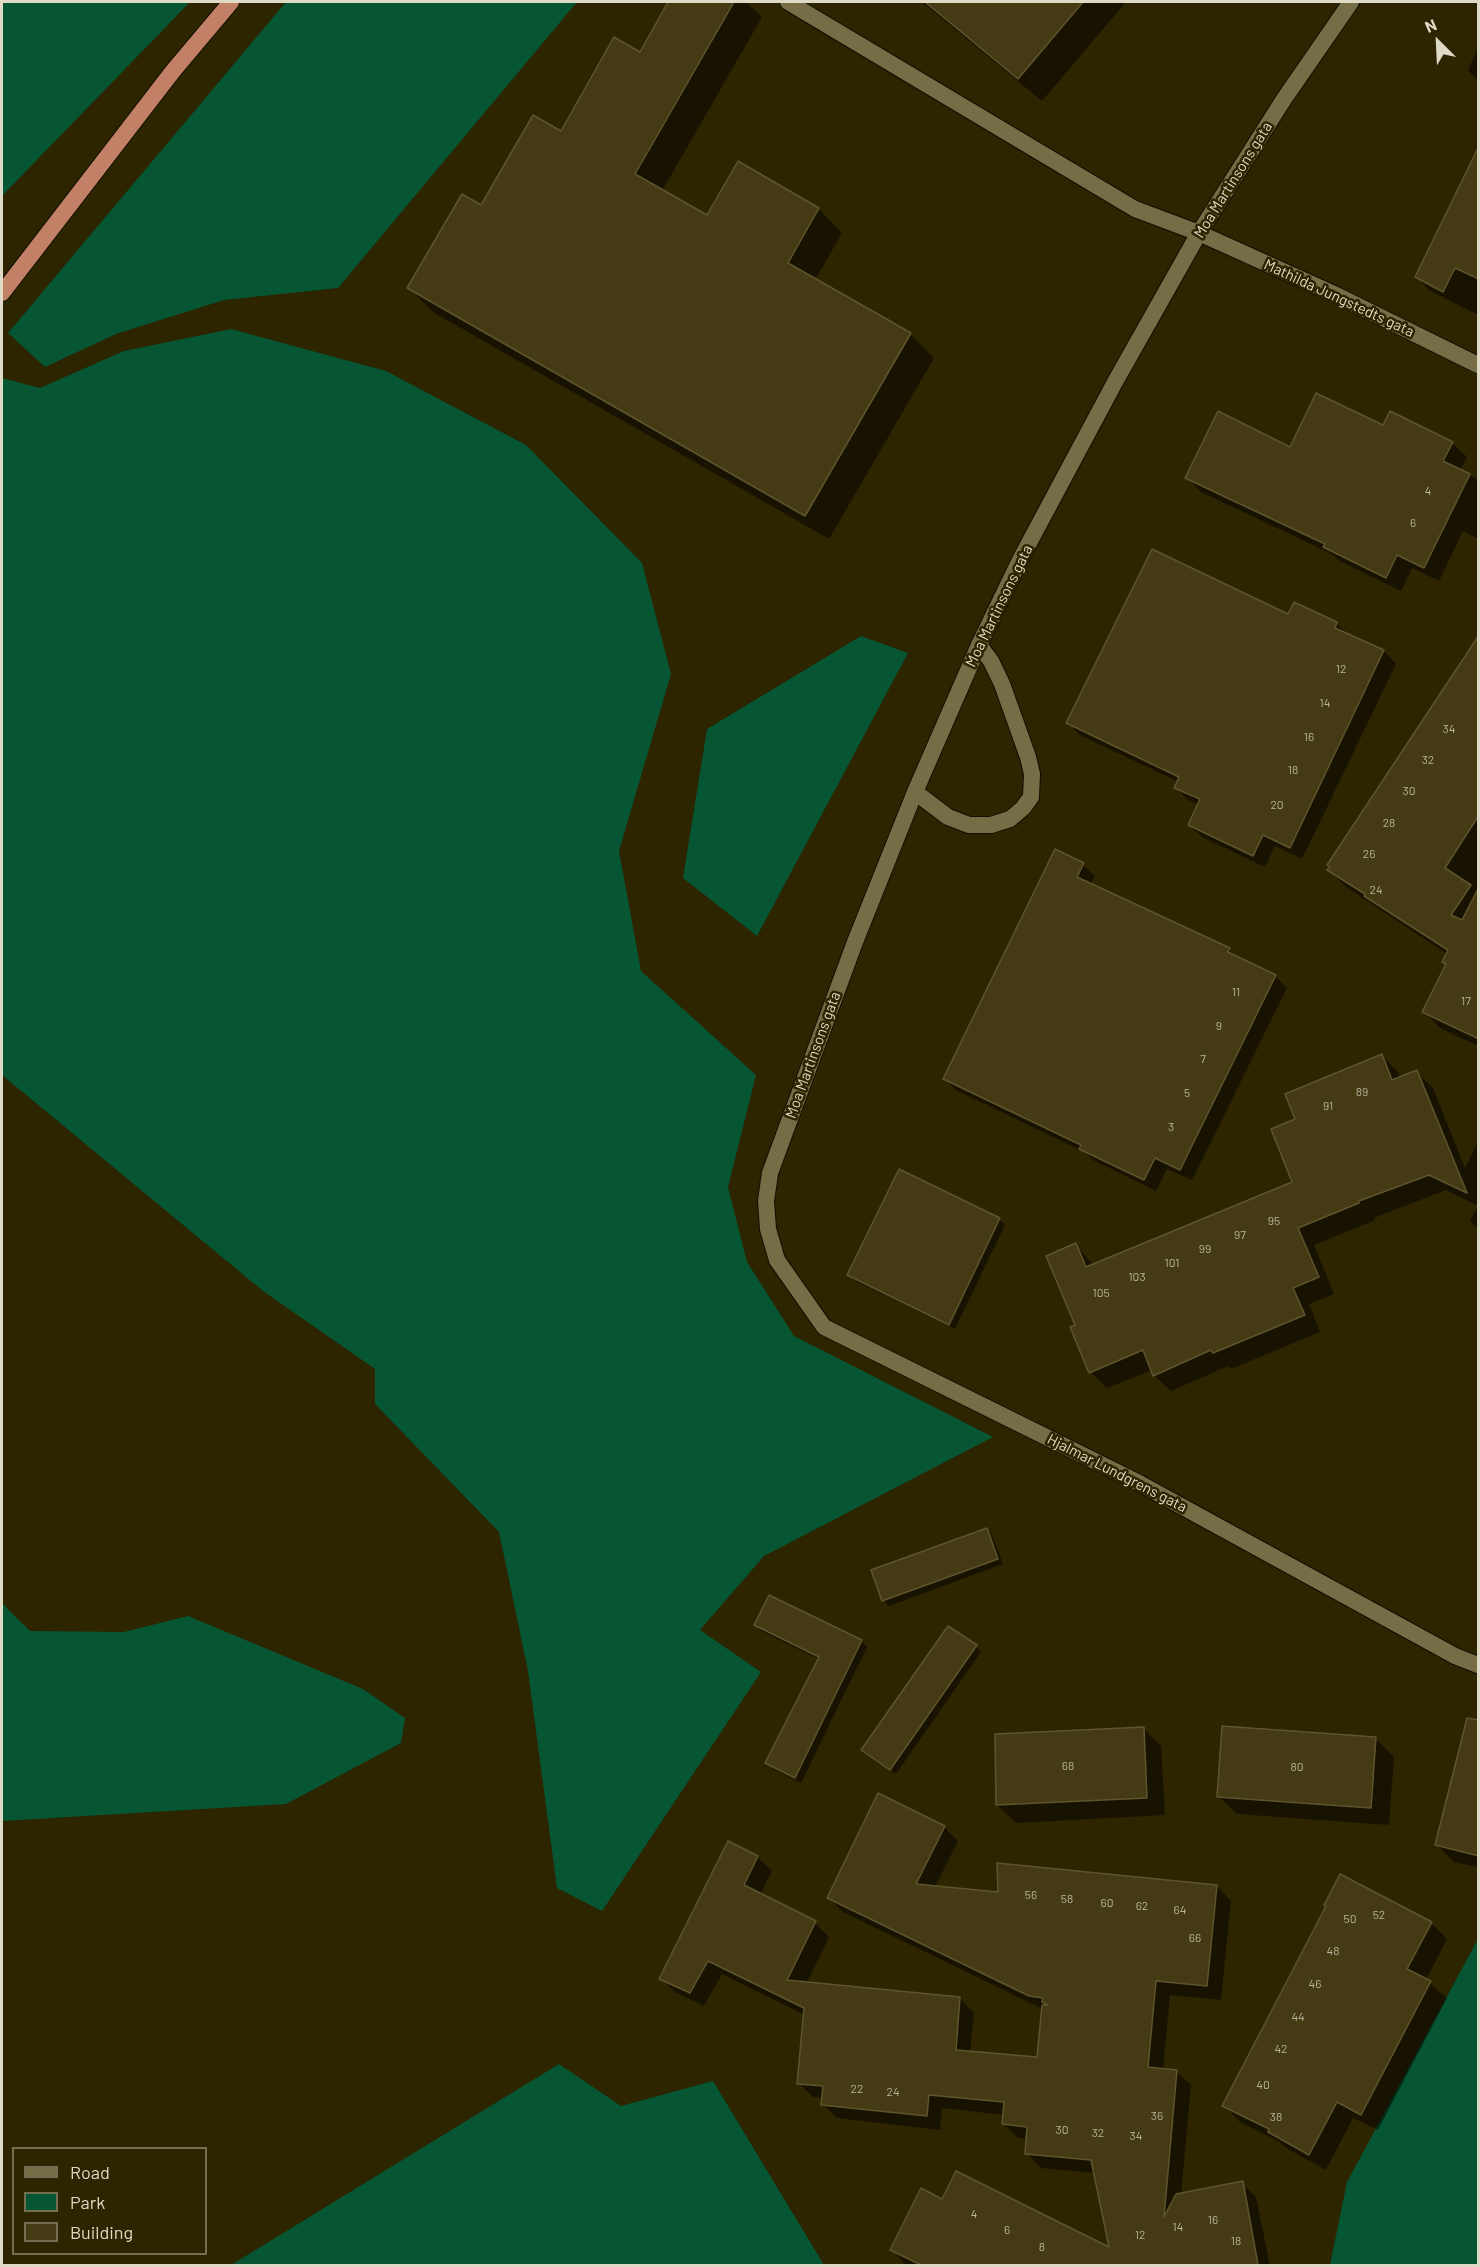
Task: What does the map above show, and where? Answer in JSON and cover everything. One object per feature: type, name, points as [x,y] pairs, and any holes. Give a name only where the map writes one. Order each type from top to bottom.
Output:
[{"type":"highway","points":[[2,293],[173,70],[231,2]]},
{"type":"street","name":"Mathilda Jungstedts gata","points":[[788,2],[1135,209],[1199,233],[1342,298],[1479,365]]},
{"type":"street","name":"Moa Martinsons gata","points":[[777,1260],[768,1229],[766,1201],[770,1173],[855,942],[915,792],[979,645],[1021,558],[1199,233],[1344,4]]},
{"type":"street","points":[[915,792],[948,817],[969,825],[991,825],[1010,819],[1023,808],[1031,797],[1032,774],[1028,757],[1002,684],[991,660],[979,645]]},
{"type":"street","name":"Hjalmar Lundgrens gata","points":[[777,1260],[824,1327],[1139,1483],[1455,1656],[1479,1665]]},
{"type":"green space","points":[[2,2],[190,2],[2,196]]},
{"type":"green space","points":[[286,2],[577,2],[338,288],[224,300],[116,334],[45,367],[8,333]]},
{"type":"green space","points":[[231,329],[386,371],[526,445],[642,563],[671,674],[619,851],[641,971],[756,1075],[728,1187],[747,1262],[794,1336],[993,1437],[764,1556],[700,1630],[761,1672],[602,1911],[557,1888],[528,1671],[499,1532],[375,1404],[375,1369],[263,1291],[2,1075],[2,378],[40,388],[124,351]]},
{"type":"green space","points":[[861,636],[908,653],[757,936],[683,878],[707,729]]},
{"type":"green space","points":[[2,1603],[30,1631],[124,1632],[188,1616],[363,1689],[405,1718],[401,1743],[286,1804],[2,1821]]},
{"type":"green space","points":[[1478,1939],[1478,2265],[1330,2265],[1347,2182]]},
{"type":"green space","points":[[559,2064],[621,2106],[713,2081],[824,2265],[231,2265]]},
{"type":"building","points":[[668,2],[734,2],[635,174],[707,215],[738,161],[819,208],[788,263],[911,333],[805,516],[407,288],[462,194],[481,205],[533,115],[561,131],[614,37],[640,52]]},
{"type":"building","points":[[925,2],[1083,2],[1018,79]]},
{"type":"building","points":[[1479,146],[1479,279],[1455,268],[1443,292],[1415,277]]},
{"type":"building","points":[[1316,393],[1383,425],[1390,411],[1453,442],[1443,461],[1470,474],[1424,568],[1397,555],[1386,578],[1323,547],[1325,544],[1185,478],[1218,411],[1290,447]]},
{"type":"building","points":[[1152,549],[1288,614],[1294,602],[1337,622],[1335,628],[1384,650],[1290,848],[1263,835],[1253,856],[1188,825],[1200,799],[1174,788],[1179,777],[1066,723]]},
{"type":"building","points":[[1479,635],[1479,815],[1445,868],[1471,885],[1451,915],[1462,920],[1479,887],[1479,1039],[1422,1012],[1446,964],[1442,962],[1448,950],[1364,896],[1365,894],[1327,870],[1330,867],[1327,865]]},
{"type":"building","points":[[1055,849],[1084,863],[1077,877],[1230,948],[1228,952],[1276,975],[1180,1170],[1155,1158],[1144,1180],[1079,1149],[1081,1145],[943,1079]]},
{"type":"building","points":[[1382,1054],[1392,1080],[1417,1070],[1467,1193],[1429,1175],[1359,1201],[1359,1203],[1298,1228],[1319,1277],[1293,1288],[1305,1315],[1213,1353],[1211,1350],[1153,1376],[1143,1350],[1089,1373],[1070,1327],[1075,1325],[1046,1256],[1076,1243],[1086,1267],[1292,1182],[1271,1129],[1295,1119],[1285,1094]]},
{"type":"building","points":[[899,1169],[1000,1218],[949,1325],[847,1275]]},
{"type":"building","points":[[987,1528],[998,1559],[882,1601],[871,1570]]},
{"type":"building","points":[[769,1595],[862,1640],[795,1778],[765,1763],[819,1657],[754,1625]]},
{"type":"building","points":[[948,1626],[977,1645],[890,1770],[861,1750]]},
{"type":"building","points":[[1467,1718],[1479,1720],[1479,1856],[1435,1845]]},
{"type":"building","points":[[1222,1726],[1376,1737],[1371,1808],[1217,1797]]},
{"type":"building","points":[[1144,1727],[1147,1798],[996,1805],[995,1734]]},
{"type":"building","points":[[878,1793],[945,1826],[916,1884],[998,1892],[997,1863],[1217,1885],[1207,1986],[1156,1981],[1148,2067],[1177,2070],[1164,2217],[1176,2194],[1243,2181],[1258,2265],[921,2265],[890,2250],[921,2188],[942,2199],[956,2171],[1109,2247],[1091,2160],[1025,2154],[1027,2127],[1002,2124],[1004,2102],[929,2095],[927,2116],[821,2105],[823,2086],[797,2084],[804,2008],[708,1961],[690,1993],[659,1979],[728,1841],[758,1856],[744,1885],[816,1921],[787,1980],[960,1997],[956,2050],[1037,2057],[1042,2005],[1048,2005],[1042,2002],[1043,1998],[1029,1996],[827,1898]]},
{"type":"building","points":[[1340,1874],[1432,1922],[1407,1969],[1431,1981],[1361,2115],[1337,2102],[1309,2155],[1268,2132],[1269,2129],[1222,2106],[1326,1906],[1324,1905]]}]
